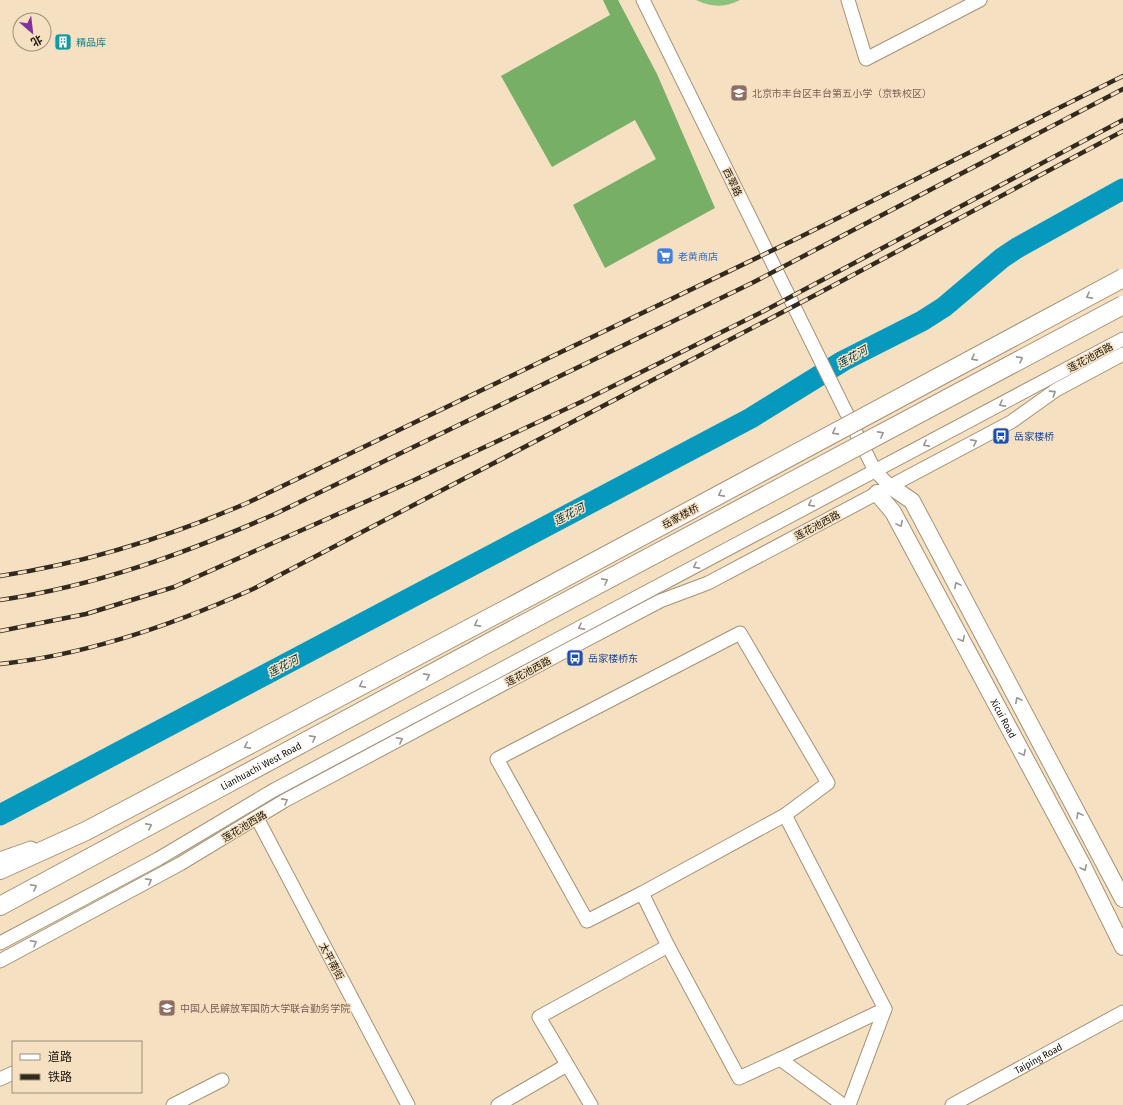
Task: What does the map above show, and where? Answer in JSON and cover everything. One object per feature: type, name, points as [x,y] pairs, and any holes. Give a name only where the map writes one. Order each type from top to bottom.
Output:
[{"type":"highway","name":"岳家楼桥","points":[[86,831],[512,606],[1123,278]]},
{"type":"highway","name":"Lianhuachi West Road","points":[[0,906],[1123,304]]},
{"type":"highway","points":[[0,870],[86,831]]},
{"type":"highway","points":[[0,884],[86,831]]},
{"type":"main road","name":"Xicui Road","points":[[884,490],[912,500],[1123,899]]},
{"type":"main road","name":"Xicui Road","points":[[884,490],[894,512],[1082,864],[1123,947]]},
{"type":"street","name":"西翠路","points":[[643,0],[884,490]]},
{"type":"street","points":[[848,0],[866,59],[980,0]]},
{"type":"street","name":"莲花池西路","points":[[0,943],[158,859],[274,790],[1123,339]]},
{"type":"street","name":"莲花池西路","points":[[0,961],[180,864],[298,794],[660,601],[708,583],[1012,422],[1056,390],[1123,354]]},
{"type":"street","points":[[740,632],[828,783],[785,815],[642,893],[587,921],[497,759],[740,632]]},
{"type":"street","points":[[785,815],[885,1009],[849,1105]]},
{"type":"street","name":"太平南街","points":[[257,818],[408,1105]]},
{"type":"street","points":[[0,859],[86,831]]},
{"type":"street","points":[[642,893],[668,946],[739,1078],[885,1009]]},
{"type":"street","points":[[591,1105],[539,1017],[668,946]]},
{"type":"street","name":"Taiping Road","points":[[952,1105],[1123,1012]]},
{"type":"street","points":[[780,1059],[843,1105]]},
{"type":"street","points":[[498,1105],[567,1065]]},
{"type":"street","points":[[0,1079],[12,1073]]},
{"type":"street","points":[[173,1105],[222,1080]]},
{"type":"green space","points":[[603,0],[618,0],[657,74],[715,208],[605,268],[573,205],[656,159],[635,120],[552,167],[501,76],[610,15]]},
{"type":"green space","points":[[696,0],[740,0],[734,3],[718,6]]},
{"type":"waterway","name":"莲花河","points":[[0,815],[751,418],[843,361],[922,321],[944,307],[1002,258],[1017,248],[1123,189]]},
{"type":"railway","points":[[0,576],[64,564],[157,538],[247,503],[796,239],[1123,76]]},
{"type":"railway","points":[[0,600],[36,594],[106,577],[174,555],[275,514],[752,283],[1123,89]]},
{"type":"railway","points":[[0,631],[86,614],[174,587],[410,482],[583,401],[764,311],[1123,120]]},
{"type":"railway","points":[[0,664],[32,660],[97,646],[161,626],[253,589],[821,292],[1123,131]]},
{"type":"place","name":"精品库","points":[[63,42]]},
{"type":"place","name":"北京市丰台区丰台第五小学（京铁校区）","points":[[739,93]]},
{"type":"place","name":"老黄商店","points":[[665,256]]},
{"type":"place","name":"岳家楼桥","points":[[1001,436]]},
{"type":"place","name":"岳家楼桥东","points":[[575,658]]},
{"type":"place","name":"中国人民解放军国防大学联合勤务学院","points":[[167,1008]]}]
